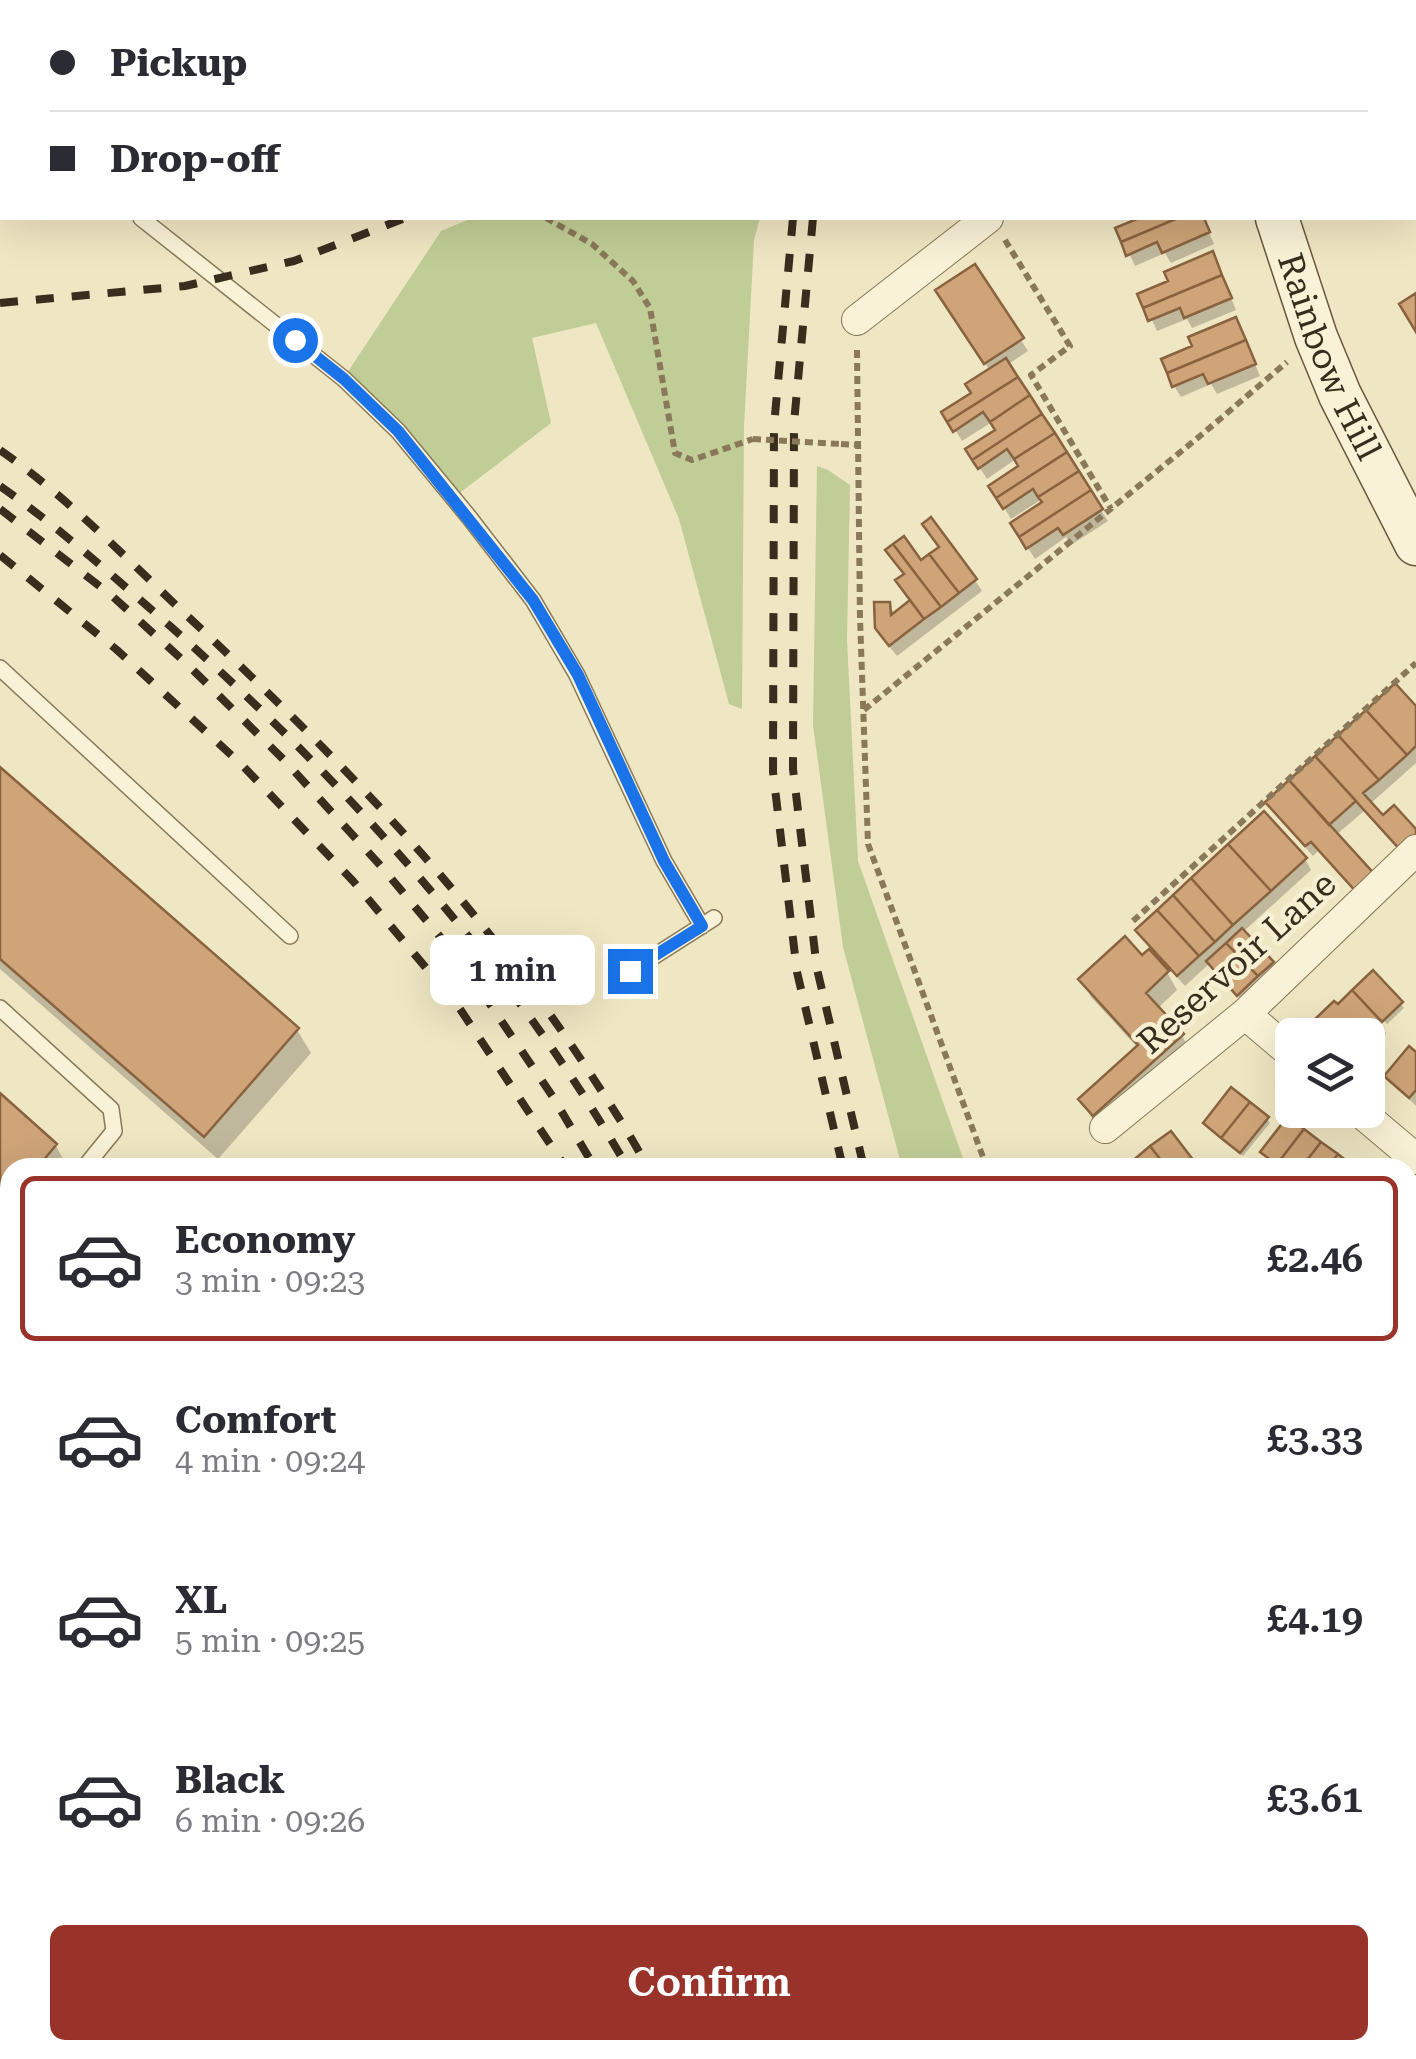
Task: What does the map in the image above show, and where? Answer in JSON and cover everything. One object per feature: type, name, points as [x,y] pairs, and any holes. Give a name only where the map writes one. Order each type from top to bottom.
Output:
[{"type":"main road","name":"Rainbow Hill","points":[[1278,220],[1316,337],[1340,395],[1416,544]]},
{"type":"street","points":[[857,320],[994,226]]},
{"type":"street","name":"Reservoir Lane","points":[[1105,1128],[1245,1014],[1416,850]]},
{"type":"street","points":[[1245,1014],[1275,1040]]},
{"type":"street","points":[[1379,1128],[1415,1158]]},
{"type":"lane","points":[[144,220],[344,379],[398,431],[533,600],[578,675],[664,861],[708,922],[630,971]]},
{"type":"lane","points":[[0,668],[290,936]]},
{"type":"lane","points":[[0,1008],[112,1109],[114,1131],[92,1158]]},
{"type":"path","points":[[550,220],[606,256],[633,281],[650,308],[675,453],[692,460],[754,439],[858,445]]},
{"type":"path","points":[[994,226],[1070,346],[1031,375],[1111,509]]},
{"type":"path","points":[[857,320],[868,844],[982,1158]]},
{"type":"path","points":[[863,711],[1316,337]]},
{"type":"path","points":[[1133,921],[1416,663]]},
{"type":"green space","points":[[467,220],[759,220],[754,240],[744,427],[742,709],[729,704],[679,519],[596,323],[532,338],[551,423],[457,495],[347,373],[441,231]]},
{"type":"green space","points":[[817,466],[850,485],[847,640],[858,861],[963,1158],[900,1158],[843,947],[813,725]]},
{"type":"building","points":[[1134,220],[1173,220],[1121,242],[1115,228]]},
{"type":"building","points":[[1173,220],[1205,220],[1210,232],[1162,253],[1157,242],[1126,256],[1121,242]]},
{"type":"building","points":[[1213,251],[1222,275],[1143,308],[1137,294],[1168,281],[1164,272]]},
{"type":"building","points":[[975,264],[1024,338],[984,364],[935,290]]},
{"type":"building","points":[[1222,275],[1232,298],[1184,318],[1180,308],[1148,321],[1143,308]]},
{"type":"building","points":[[1416,293],[1416,332],[1399,304]]},
{"type":"building","points":[[1236,317],[1246,340],[1167,373],[1161,359],[1192,346],[1188,337]]},
{"type":"building","points":[[1246,340],[1256,364],[1208,384],[1203,374],[1172,387],[1167,373]]},
{"type":"building","points":[[1006,358],[1018,377],[947,422],[941,412],[971,393],[965,384]]},
{"type":"building","points":[[1018,377],[1030,395],[990,422],[983,412],[953,432],[947,422]]},
{"type":"building","points":[[1030,395],[1042,414],[972,460],[965,449],[995,430],[990,422]]},
{"type":"building","points":[[1042,414],[1055,433],[1014,459],[1007,449],[978,469],[972,460]]},
{"type":"building","points":[[1055,433],[1067,452],[996,498],[988,486],[1018,466],[1014,459]]},
{"type":"building","points":[[1067,452],[1079,471],[1038,497],[1033,489],[1003,509],[996,498]]},
{"type":"building","points":[[1079,471],[1091,490],[1019,537],[1010,523],[1042,502],[1038,497]]},
{"type":"building","points":[[1091,490],[1103,509],[1063,535],[1058,528],[1026,549],[1019,537]]},
{"type":"building","points":[[931,517],[977,579],[959,593],[929,554],[939,547],[922,524]]},
{"type":"building","points":[[904,536],[921,560],[929,554],[959,593],[941,607],[893,544]]},
{"type":"building","points":[[893,544],[941,607],[924,619],[895,580],[904,574],[885,550]]},
{"type":"building","points":[[910,600],[924,619],[889,646],[875,628],[874,602],[890,602],[891,615]]},
{"type":"building","points":[[1395,683],[1416,706],[1416,746],[1407,755],[1366,710]]},
{"type":"building","points":[[1366,710],[1407,755],[1379,780],[1338,735]]},
{"type":"building","points":[[1338,735],[1379,780],[1363,793],[1383,815],[1394,805],[1416,829],[1416,842],[1403,853],[1315,756]]},
{"type":"building","points":[[1315,756],[1356,801],[1329,825],[1289,780]]},
{"type":"building","points":[[0,767],[299,1028],[204,1137],[0,959]]},
{"type":"building","points":[[1289,780],[1378,878],[1359,895],[1311,842],[1305,846],[1265,802]]},
{"type":"building","points":[[1264,811],[1307,858],[1271,891],[1228,844]]},
{"type":"building","points":[[1228,844],[1271,891],[1233,925],[1191,878]]},
{"type":"building","points":[[1191,878],[1233,925],[1215,942],[1173,895]]},
{"type":"building","points":[[1173,895],[1215,942],[1199,956],[1157,910]]},
{"type":"building","points":[[1157,910],[1199,956],[1177,976],[1135,930]]},
{"type":"building","points":[[1242,928],[1274,962],[1258,976],[1226,943]]},
{"type":"building","points":[[1125,936],[1142,955],[1149,949],[1169,971],[1146,993],[1184,1034],[1093,1116],[1078,1099],[1138,1045],[1078,979]]},
{"type":"building","points":[[1226,943],[1258,976],[1237,996],[1206,961]]},
{"type":"building","points":[[1373,970],[1403,1002],[1385,1019],[1378,1018],[1352,990]]},
{"type":"building","points":[[1352,990],[1378,1018],[1316,1018],[1334,1001],[1338,1004]]},
{"type":"building","points":[[1409,1046],[1416,1052],[1416,1090],[1409,1098],[1385,1075]]},
{"type":"building","points":[[1231,1087],[1250,1102],[1221,1138],[1203,1123]]},
{"type":"building","points":[[0,1093],[57,1144],[45,1158],[0,1158]]},
{"type":"building","points":[[1250,1102],[1269,1117],[1240,1153],[1221,1138]]},
{"type":"building","points":[[1279,1128],[1304,1129],[1282,1158],[1268,1158],[1260,1152]]},
{"type":"building","points":[[1304,1129],[1321,1142],[1309,1158],[1282,1158]]},
{"type":"building","points":[[1171,1131],[1192,1158],[1159,1158],[1150,1146]]},
{"type":"building","points":[[1321,1142],[1338,1154],[1335,1158],[1309,1158]]},
{"type":"building","points":[[1150,1146],[1159,1158],[1136,1158]]},
{"type":"railway","points":[[0,303],[185,286],[294,261],[400,220]]},
{"type":"railway","points":[[793,220],[774,426],[773,772],[797,972],[841,1158]]},
{"type":"railway","points":[[813,220],[794,423],[793,769],[817,969],[862,1158]]},
{"type":"railway","points":[[0,450],[116,548],[292,716],[447,882],[541,1001],[642,1158]]},
{"type":"railway","points":[[0,486],[66,536],[170,626],[299,747],[361,812],[477,948],[531,1019],[622,1158]]},
{"type":"railway","points":[[0,509],[111,595],[187,664],[284,760],[380,865],[462,963],[553,1097],[589,1158]]},
{"type":"railway","points":[[0,555],[117,650],[241,764],[353,881],[458,1006],[559,1158]]},
{"type":"route","points":[[295,340],[344,379],[398,431],[533,600],[578,675],[664,861],[702,926],[630,971]]}]
